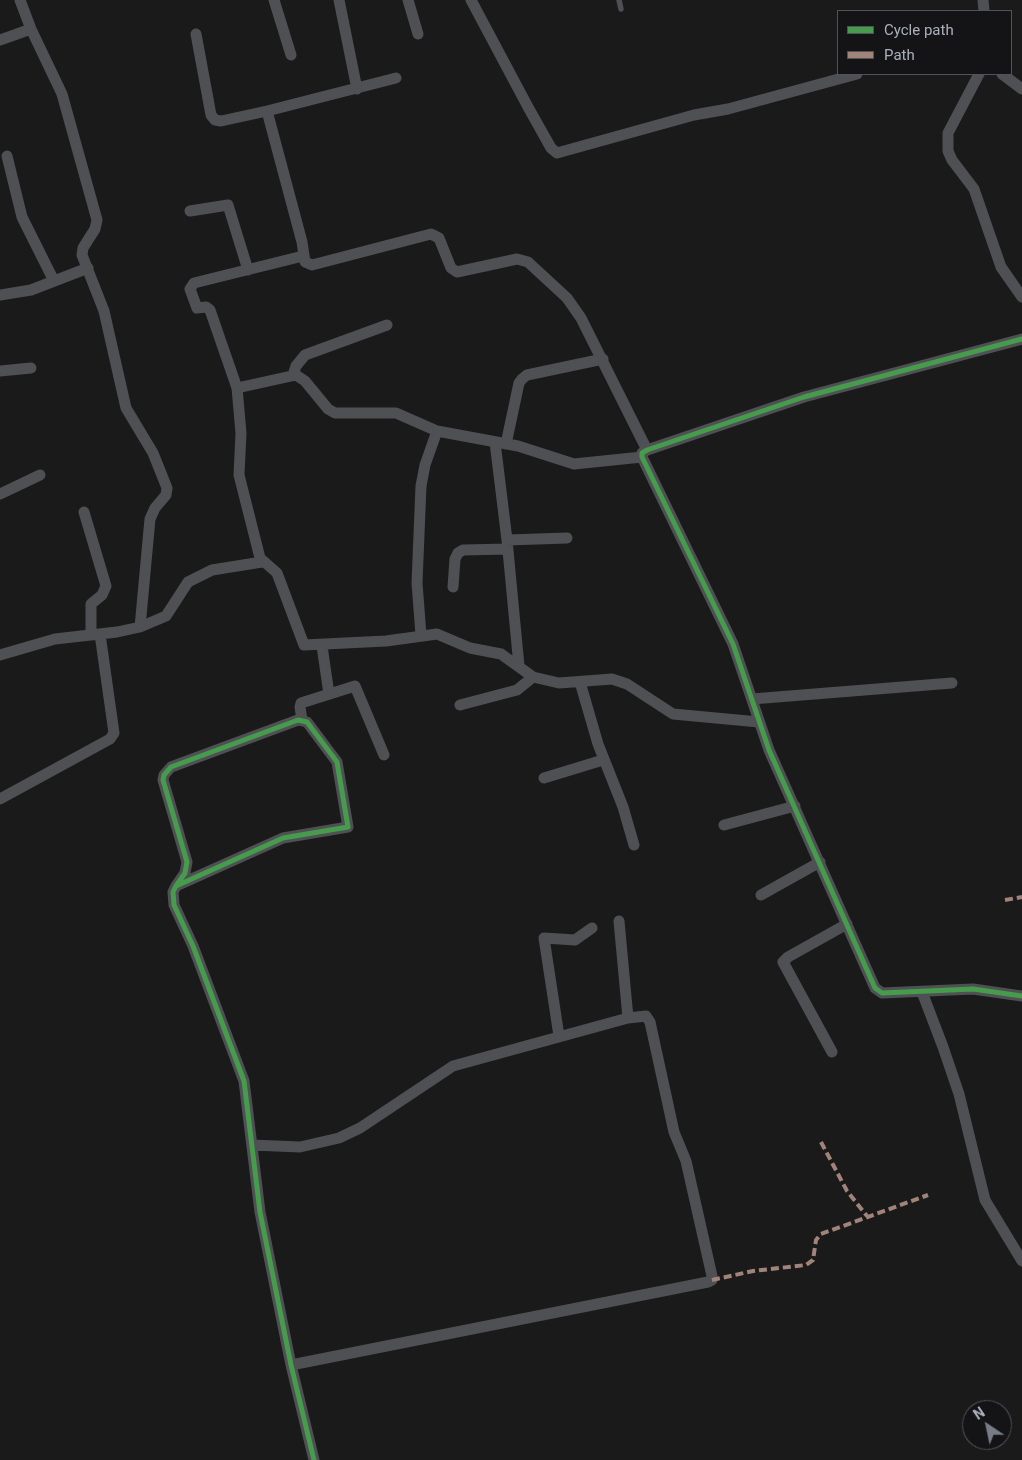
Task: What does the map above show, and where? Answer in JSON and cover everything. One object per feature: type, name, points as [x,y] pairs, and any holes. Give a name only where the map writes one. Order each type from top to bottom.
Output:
[{"type":"street","points":[[20,0],[31,29],[62,94],[97,220],[95,229],[82,251],[108,325],[126,408],[153,453],[167,488],[166,495],[155,508],[150,519],[140,627]]},
{"type":"street","points":[[274,0],[291,55]]},
{"type":"street","points":[[339,0],[357,89]]},
{"type":"street","points":[[408,0],[418,34]]},
{"type":"street","points":[[471,0],[551,148],[557,153],[694,115],[728,109],[854,75]]},
{"type":"street","points":[[0,40],[31,29]]},
{"type":"street","points":[[196,34],[211,115],[215,120],[220,121],[267,111],[396,78]]},
{"type":"street","points":[[978,75],[948,133],[948,151],[952,160],[974,189],[1001,267],[1022,297]]},
{"type":"street","points":[[1003,75],[1022,90]]},
{"type":"street","points":[[267,111],[302,242],[305,262],[312,265],[431,234],[439,238],[451,268],[457,272],[523,260],[534,266],[574,306],[603,359],[644,453],[733,644],[769,750],[875,988],[882,993],[973,989],[1022,996]]},
{"type":"street","points":[[7,156],[22,217],[54,281]]},
{"type":"street","points":[[190,211],[228,205],[248,270]]},
{"type":"street","points":[[303,256],[194,283],[190,289],[197,308],[206,307],[210,310],[237,388],[241,433],[239,475],[262,562],[276,573],[304,645],[322,646],[386,641],[437,634],[470,648],[494,652],[519,666],[533,677],[559,683],[612,679],[620,681],[665,711],[682,717],[759,722]]},
{"type":"street","points":[[0,295],[30,290],[88,268]]},
{"type":"street","points":[[293,375],[296,366],[305,355],[387,325]]},
{"type":"street","points":[[237,388],[293,375],[301,377],[331,412],[396,413],[437,431],[500,443],[574,464],[644,453],[804,397],[1022,339]]},
{"type":"street","points":[[519,666],[500,443],[522,378],[603,359]]},
{"type":"street","points":[[0,371],[31,368]]},
{"type":"street","points":[[421,635],[418,576],[421,486],[425,465],[437,431]]},
{"type":"street","points":[[0,494],[40,475]]},
{"type":"street","points":[[0,799],[110,739],[114,734],[91,604],[102,595],[106,586],[84,512]]},
{"type":"street","points":[[453,587],[455,559],[463,550],[567,538]]},
{"type":"street","points":[[0,655],[55,639],[140,627],[166,616],[188,582],[212,570],[262,562]]},
{"type":"street","points":[[322,646],[329,694]]},
{"type":"street","points":[[460,705],[517,690],[533,677]]},
{"type":"street","points":[[580,682],[604,760],[623,806],[634,845]]},
{"type":"street","points":[[752,699],[952,683]]},
{"type":"street","points":[[302,720],[300,705],[353,686],[357,688],[384,756]]},
{"type":"street","points":[[176,886],[283,838],[348,827],[336,758],[307,722],[302,720],[171,767],[164,775],[164,787],[187,862],[187,868],[176,886],[173,892],[174,905],[193,946],[212,1001],[238,1063],[247,1102],[260,1212],[291,1365],[314,1460]]},
{"type":"street","points":[[544,778],[604,760]]},
{"type":"street","points":[[724,825],[795,806]]},
{"type":"street","points":[[761,896],[820,862]]},
{"type":"street","points":[[619,921],[628,1018]]},
{"type":"street","points":[[832,1052],[783,962],[788,957],[847,924]]},
{"type":"street","points":[[558,1036],[544,940],[547,936],[575,940],[592,928]]},
{"type":"street","points":[[922,992],[943,1047],[965,1118],[985,1200],[1022,1261]]},
{"type":"street","points":[[252,1146],[300,1147],[339,1138],[360,1128],[453,1066],[558,1036],[643,1016],[650,1022],[674,1132],[690,1174],[712,1280],[291,1365]]},
{"type":"lane","points":[[619,0],[621,9]]},
{"type":"marked path","points":[[1005,900],[1022,897]]},
{"type":"marked path","points":[[821,1142],[847,1191],[867,1216]]},
{"type":"marked path","points":[[712,1280],[753,1271],[806,1265],[813,1260],[816,1240],[821,1234],[928,1195]]},
{"type":"cycle path","points":[[1022,339],[804,397],[642,453],[642,457],[733,644],[769,750],[875,988],[882,993],[973,989],[1022,996]]},
{"type":"cycle path","points":[[176,886],[283,838],[348,827],[337,762],[307,722],[298,720],[171,767],[164,775],[163,780],[187,862],[185,873],[176,886],[173,892],[174,905],[193,946],[244,1081],[260,1212],[291,1365],[314,1460]]}]
